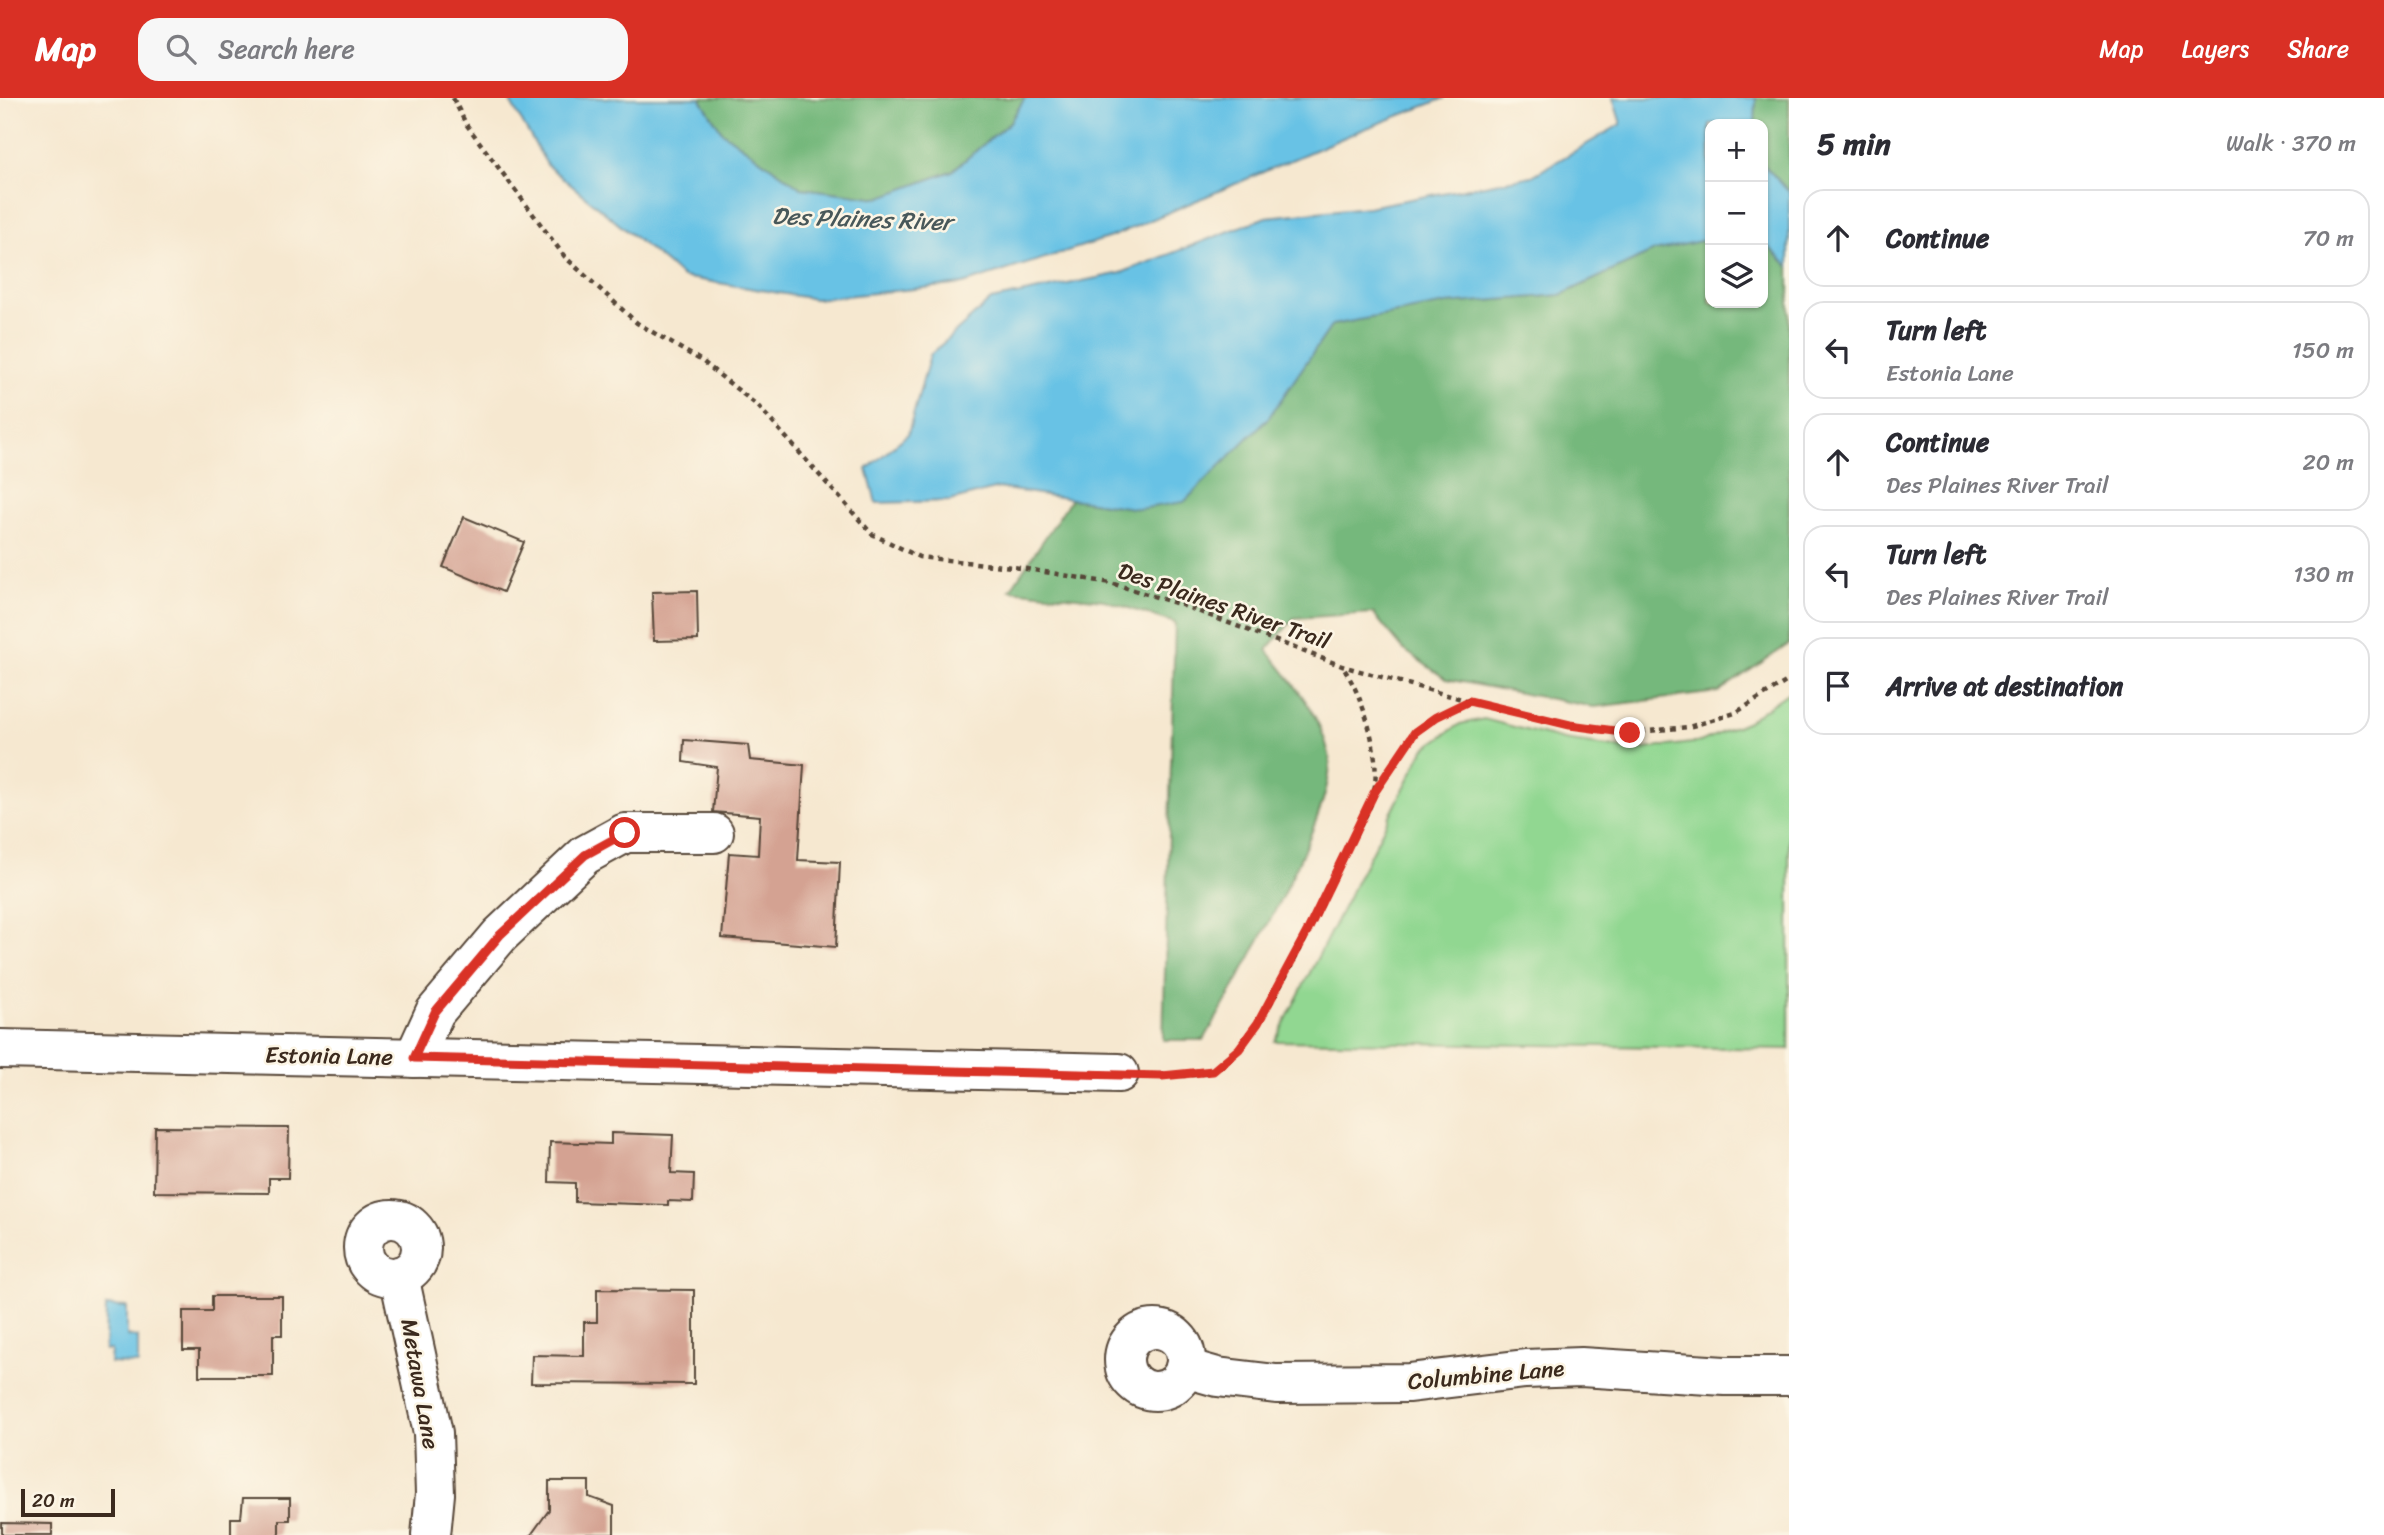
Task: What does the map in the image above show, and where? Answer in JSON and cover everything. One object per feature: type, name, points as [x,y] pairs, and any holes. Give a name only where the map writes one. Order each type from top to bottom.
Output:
[{"type":"street","points":[[414,1058],[435,1012],[500,935],[585,855],[625,833],[714,833]]},
{"type":"street","name":"Estonia Lane","points":[[0,1049],[1119,1073]]},
{"type":"street","name":"Metawa Lane","points":[[399,1276],[433,1433],[435,1494],[431,1535]]},
{"type":"street","name":"Columbine Lane","points":[[1185,1368],[1217,1377],[1276,1384],[1409,1383],[1525,1369],[1581,1367],[1725,1376],[1789,1376]]},
{"type":"path","name":"Des Plaines River Trail","points":[[453,98],[466,124],[565,257],[637,323],[702,361],[758,406],[872,534],[919,557],[1021,568],[1111,583],[1179,604],[1342,666],[1570,725],[1630,733],[1689,727],[1735,713],[1789,680]]},
{"type":"path","name":"Des Plaines River Trail","points":[[1342,666],[1353,682],[1372,734],[1374,793]]},
{"type":"path","name":"Des Plaines River Trail","points":[[1119,1073],[1162,1076],[1213,1071],[1239,1049],[1258,1023],[1308,930],[1374,793],[1415,732],[1436,717],[1469,701]]},
{"type":"green space","points":[[700,98],[1025,98],[1010,122],[952,171],[880,198],[801,188],[722,132]]},
{"type":"green space","points":[[1756,98],[1789,98],[1789,192],[1768,169],[1768,119],[1755,119]]},
{"type":"green space","points":[[1705,240],[1705,308],[1768,308],[1768,247],[1789,266],[1789,644],[1718,692],[1594,707],[1446,679],[1403,649],[1373,613],[1294,618],[1267,650],[1312,711],[1325,739],[1329,754],[1328,779],[1319,813],[1282,897],[1204,1040],[1163,1040],[1175,623],[1104,600],[1010,590],[1071,499],[1139,509],[1269,417],[1332,325],[1446,304],[1561,295],[1654,251]]},
{"type":"green space","points":[[1789,692],[1789,1049],[1275,1041],[1424,749],[1460,724],[1484,719],[1564,740],[1636,750],[1700,742],[1748,721]]},
{"type":"water","name":"Des Plaines River","points":[[508,98],[700,98],[722,132],[801,188],[879,198],[952,171],[1010,122],[1025,98],[1445,98],[1359,131],[1111,237],[963,284],[815,299],[683,277],[548,166]]},
{"type":"water","points":[[1613,98],[1756,98],[1755,119],[1705,119],[1705,240],[1654,251],[1561,295],[1446,304],[1332,325],[1269,417],[1184,502],[1139,509],[998,488],[950,501],[876,503],[867,469],[908,434],[930,355],[991,300],[1121,273],[1266,217],[1368,207],[1532,176],[1621,124]]},
{"type":"water","points":[[1768,169],[1789,192],[1789,266],[1768,247]]},
{"type":"water","points":[[106,1306],[127,1307],[127,1336],[138,1337],[138,1364],[110,1363],[111,1350],[105,1350]]},
{"type":"building","points":[[464,517],[524,542],[503,592],[443,567]]},
{"type":"building","points":[[697,591],[698,640],[654,641],[652,592]]},
{"type":"building","points":[[684,740],[748,745],[750,760],[804,765],[798,860],[840,862],[836,947],[722,938],[729,853],[758,855],[760,816],[713,812],[717,767],[683,762]]},
{"type":"building","points":[[155,1127],[289,1128],[288,1178],[269,1178],[269,1193],[154,1192]]},
{"type":"building","points":[[611,1133],[673,1135],[671,1173],[694,1174],[693,1202],[668,1201],[668,1205],[575,1202],[575,1183],[549,1182],[550,1142],[611,1144]]},
{"type":"building","points":[[597,1289],[694,1290],[694,1384],[531,1383],[532,1355],[584,1356],[584,1322],[597,1322]]},
{"type":"building","points":[[212,1296],[282,1296],[282,1335],[273,1335],[273,1376],[199,1376],[199,1350],[183,1350],[183,1311],[212,1311]]},
{"type":"building","points":[[549,1481],[589,1481],[589,1497],[614,1506],[614,1534],[531,1535],[549,1510]]},
{"type":"building","points":[[243,1498],[290,1498],[290,1520],[279,1520],[279,1535],[231,1535],[231,1518],[241,1518]]},
{"type":"building","points":[[2,1523],[52,1524],[52,1535],[2,1535]]},
{"type":"route","points":[[625,833],[585,855],[500,935],[435,1012],[414,1058],[1162,1076],[1213,1071],[1239,1049],[1258,1023],[1308,930],[1374,793],[1415,732],[1436,717],[1469,701],[1570,725],[1630,733]]}]
